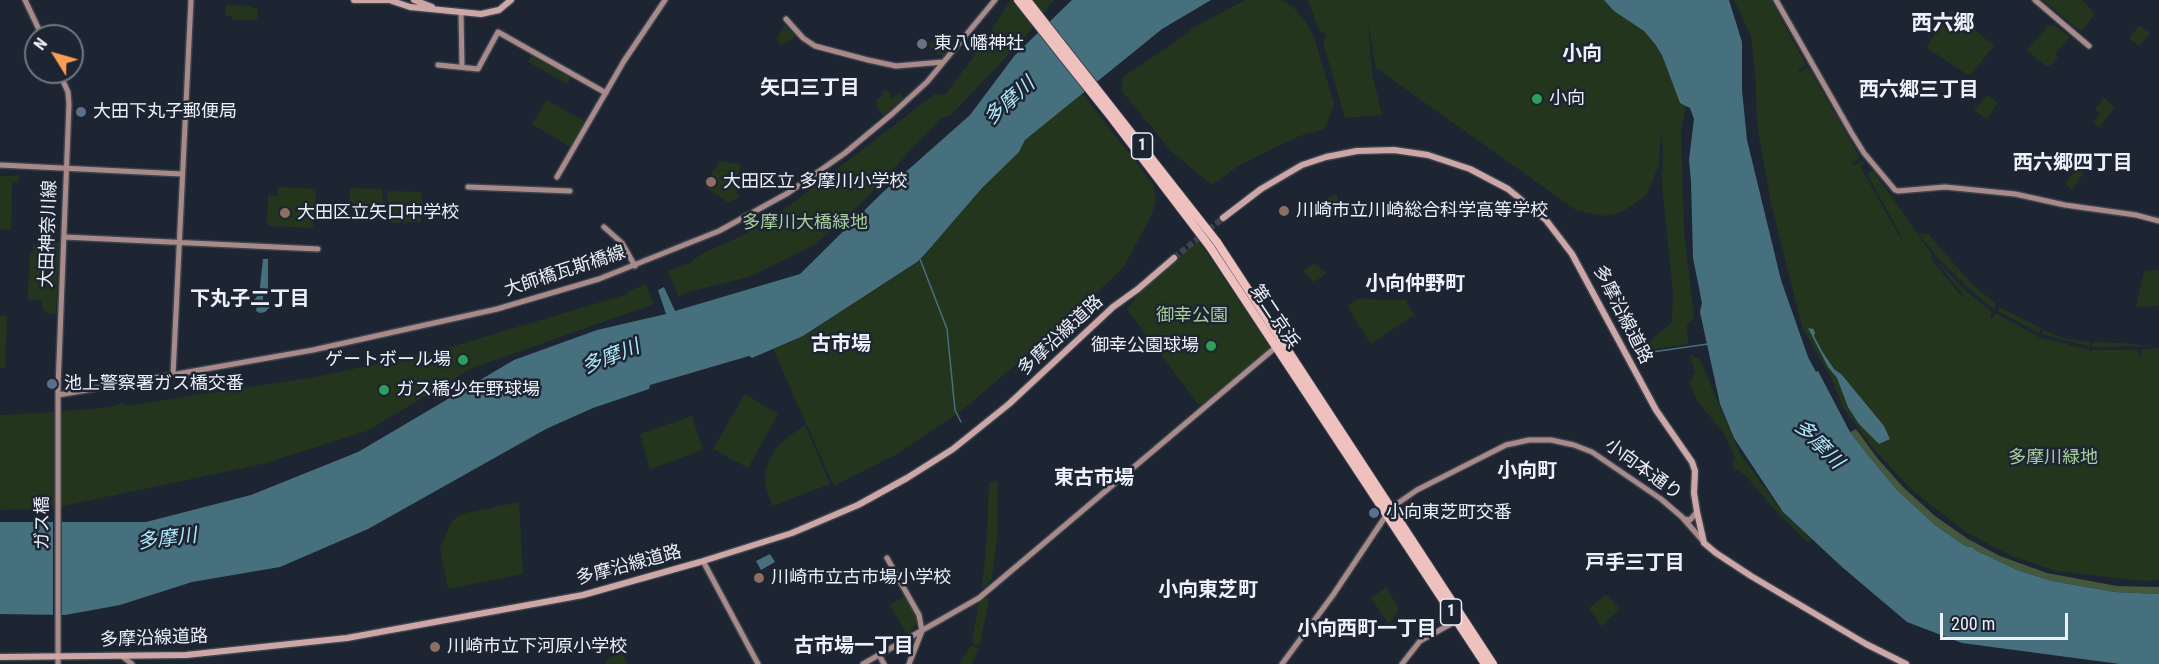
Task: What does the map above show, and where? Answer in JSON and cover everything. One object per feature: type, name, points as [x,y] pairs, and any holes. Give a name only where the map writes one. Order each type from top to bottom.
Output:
[{"type":"highway","name":"第二京浜","points":[[1018,0],[1213,245]]},
{"type":"highway","name":"第二京浜","points":[[1027,0],[1213,245],[1460,619],[1485,664]]},
{"type":"highway","name":"第二京浜","points":[[1388,511],[1417,560],[1493,664]]},
{"type":"main road","points":[[354,0],[393,0],[410,7],[490,13],[503,8],[512,0]]},
{"type":"main road","points":[[414,0],[441,10]]},
{"type":"main road","name":"多摩沿線道路","points":[[1223,218],[1261,189],[1302,165],[1326,157],[1357,151],[1394,150],[1421,153],[1466,167],[1502,185],[1527,202],[1546,220],[1577,261],[1656,411],[1692,462],[1695,474],[1694,493],[1704,543]]},
{"type":"main road","name":"多摩沿線道路","points":[[0,657],[58,660],[186,656],[347,638],[584,595],[792,533],[839,514],[937,460],[1000,411],[1113,307],[1174,258]]},
{"type":"main road","points":[[1704,543],[1739,568],[1866,644],[1906,664]]},
{"type":"street","points":[[25,0],[36,24]]},
{"type":"street","points":[[173,375],[191,0]]},
{"type":"street","points":[[557,177],[624,61],[665,0]]},
{"type":"street","name":"大師橋瓦斯橋線","points":[[58,397],[313,350],[497,309],[555,294],[635,266],[719,231],[783,196],[845,153],[892,114],[919,90],[995,0]]},
{"type":"street","points":[[1776,0],[1860,146],[1896,191],[1945,187],[2015,194],[2159,221]]},
{"type":"street","points":[[2035,0],[2089,46]]},
{"type":"street","points":[[461,12],[462,67]]},
{"type":"street","points":[[786,19],[803,38],[815,46],[896,66],[943,62]]},
{"type":"street","points":[[438,65],[478,69],[498,32],[606,93]]},
{"type":"street","name":"大田神奈川線","points":[[58,397],[69,104],[64,84]]},
{"type":"street","points":[[0,165],[182,174]]},
{"type":"street","points":[[468,187],[570,191]]},
{"type":"street","points":[[604,228],[621,243],[635,266]]},
{"type":"street","points":[[64,237],[318,249]]},
{"type":"street","points":[[863,664],[979,598],[1280,347]]},
{"type":"street","name":"ガス橋","points":[[58,397],[58,660]]},
{"type":"street","name":"小向本通り","points":[[1282,664],[1333,595],[1388,511],[1417,490],[1491,451],[1513,443],[1543,440],[1574,445],[1600,456],[1661,499],[1684,519],[1704,543]]},
{"type":"street","points":[[1684,519],[1690,520],[1697,512]]},
{"type":"street","points":[[887,558],[919,615],[922,632],[909,664]]},
{"type":"street","points":[[704,561],[758,664]]},
{"type":"street","points":[[1402,664],[1420,641],[1460,619]]},
{"type":"street","points":[[879,655],[884,664]]},
{"type":"street","points":[[0,662],[9,657]]},
{"type":"street","points":[[123,657],[132,664]]},
{"type":"green space","name":"多摩川大橋緑地","points":[[1011,0],[1054,0],[1026,36],[951,115],[941,118],[860,204],[816,244],[749,277],[684,293],[679,298],[668,271],[690,263],[701,254],[746,234],[753,227],[777,215],[935,94],[945,95],[992,32]]},
{"type":"green space","points":[[1245,0],[1282,0],[1293,7],[1305,21],[1314,37],[1334,104],[1325,129],[1299,136],[1274,148],[1238,166],[1212,185],[1172,152],[1121,90],[1123,77],[1188,33],[1189,30]]},
{"type":"green space","name":"小向","points":[[1308,0],[1648,0],[1681,73],[1686,108],[1681,130],[1684,232],[1694,318],[1687,324],[1688,344],[1649,350],[1646,344],[1672,323],[1673,292],[1662,184],[1661,132],[1659,164],[1647,195],[1622,212],[1603,216],[1576,210],[1376,68],[1368,23],[1372,74],[1382,115],[1345,118],[1323,42],[1327,35],[1319,30]]},
{"type":"green space","name":"多摩川緑地","points":[[1734,0],[1771,0],[1805,63],[1798,70],[1800,72],[1808,68],[1810,70],[1859,156],[1852,163],[1853,166],[1861,162],[1865,163],[1860,166],[1903,240],[1869,177],[1868,172],[1874,172],[1931,253],[1932,260],[1962,297],[1963,294],[1932,256],[1965,290],[1992,312],[1990,318],[1992,319],[1995,313],[2038,336],[2036,342],[2039,337],[2089,350],[2090,356],[2091,350],[2138,350],[2141,357],[2141,350],[2159,348],[2159,580],[2144,581],[2056,571],[2010,555],[1967,533],[1912,490],[1872,447],[1843,407],[1832,379],[1802,327],[1771,203],[1757,125],[1756,83],[1751,36]]},
{"type":"green space","points":[[2043,0],[2082,0],[2095,14],[2082,30],[2079,30]]},
{"type":"green space","points":[[226,5],[258,8],[257,20],[233,20],[232,16],[225,16]]},
{"type":"green space","points":[[1951,10],[1994,46],[1970,75],[1927,48]]},
{"type":"green space","points":[[784,25],[796,36],[781,46],[777,38]]},
{"type":"green space","points":[[2049,25],[2052,27],[2054,25],[2070,37],[2055,54],[2058,57],[2051,65],[2046,66],[2027,50]]},
{"type":"green space","points":[[2140,25],[2150,33],[2139,46],[2129,38]]},
{"type":"green space","points":[[933,42],[943,44],[949,49],[943,57],[929,46]]},
{"type":"green space","points":[[532,56],[571,78],[567,84],[528,62]]},
{"type":"green space","points":[[887,90],[892,98],[900,93],[903,98],[883,116],[876,100],[884,95],[882,92]]},
{"type":"green space","points":[[1082,93],[1153,184],[1156,200],[1152,214],[1123,268],[1052,334],[961,411],[897,454],[834,486],[773,349],[804,336],[917,262],[982,188],[1019,152],[1025,140]]},
{"type":"green space","points":[[1987,95],[1998,103],[1987,119],[1974,110]]},
{"type":"green space","points":[[2104,98],[2115,107],[2099,128],[2093,123],[2100,114],[2095,109]]},
{"type":"green space","points":[[547,100],[586,122],[572,148],[532,124]]},
{"type":"green space","points":[[720,161],[741,165],[736,193],[739,195],[729,203],[706,188],[705,183]]},
{"type":"green space","points":[[2079,165],[2085,171],[2072,190],[2065,184]]},
{"type":"green space","points":[[0,176],[20,176],[19,180],[12,184],[11,230],[0,229]]},
{"type":"green space","points":[[278,187],[316,189],[313,228],[267,226],[268,195],[278,196]]},
{"type":"green space","points":[[350,188],[382,189],[384,222],[350,201]]},
{"type":"green space","points":[[387,191],[422,192],[421,222],[389,223]]},
{"type":"green space","points":[[1337,194],[1341,216],[1337,219],[1324,200]]},
{"type":"green space","points":[[1919,234],[1928,234],[1970,282],[1996,304],[1994,309],[1966,286],[1938,258]]},
{"type":"green space","name":"御幸公園","points":[[1198,240],[1269,345],[1269,351],[1204,405],[1198,404],[1127,309],[1143,288]]},
{"type":"green space","points":[[48,243],[59,243],[56,314],[48,314],[42,309],[42,300],[28,298],[30,253],[33,253],[33,245],[48,245]]},
{"type":"green space","points":[[1314,263],[1327,273],[1314,282],[1303,271]]},
{"type":"green space","points":[[2159,270],[2159,306],[2136,307],[2144,271]]},
{"type":"green space","points":[[646,284],[654,304],[472,368],[367,431],[262,464],[49,509],[0,510],[0,415],[110,407],[123,403],[125,406],[316,377],[441,350],[628,294],[629,291]]},
{"type":"green space","points":[[1359,299],[1405,300],[1414,315],[1371,344],[1347,306]]},
{"type":"green space","points":[[1999,307],[2041,328],[2039,333],[1998,311]]},
{"type":"green space","points":[[0,316],[7,316],[5,368],[0,368]]},
{"type":"green space","points":[[2044,330],[2063,338],[2090,342],[2089,346],[2042,334]]},
{"type":"green space","points":[[2093,342],[2120,343],[2154,346],[2092,347]]},
{"type":"green space","points":[[1692,354],[1693,358],[1699,357],[1739,452],[1783,513],[1811,539],[1808,543],[1774,509],[1747,477],[1733,467],[1731,462],[1736,459],[1723,432],[1697,401],[1689,382],[1693,380],[1692,375],[1695,373],[1690,355]]},
{"type":"green space","points":[[745,394],[778,414],[748,468],[713,449]]},
{"type":"green space","points":[[692,416],[703,450],[650,469],[640,434]]},
{"type":"green space","points":[[805,425],[830,484],[772,506],[765,483],[765,471],[773,453],[785,439]]},
{"type":"green space","points":[[1856,429],[1903,487],[1935,516],[1968,539],[2000,556],[2047,573],[2117,586],[2159,587],[2159,594],[2115,592],[2052,581],[2017,570],[1972,547],[1965,546],[1935,525],[1897,490],[1850,432]]},
{"type":"green space","points":[[998,481],[997,537],[992,579],[982,588],[989,483]]},
{"type":"green space","points":[[519,502],[523,574],[448,589],[440,548],[452,521],[461,514]]},
{"type":"green space","points":[[1385,588],[1399,609],[1389,624],[1371,598]]},
{"type":"green space","points":[[1606,595],[1620,609],[1601,626],[1589,608]]},
{"type":"green space","points":[[905,596],[917,621],[912,631],[907,634],[890,605]]},
{"type":"green space","points":[[985,596],[989,598],[980,645],[972,641],[979,601]]},
{"type":"green space","points":[[971,646],[979,648],[972,664],[959,664]]},
{"type":"green space","points":[[621,653],[628,664],[606,664],[606,660]]},
{"type":"water","name":"多摩川","points":[[1072,0],[1211,0],[1162,29],[1025,140],[1019,152],[982,188],[917,262],[803,336],[752,358],[749,356],[650,385],[649,389],[593,408],[546,429],[368,529],[280,567],[192,582],[120,605],[65,615],[0,614],[0,522],[146,522],[251,495],[358,452],[514,360],[597,330],[666,314],[658,290],[664,287],[675,311],[800,274],[883,192],[970,115],[1015,55]]},
{"type":"water","name":"多摩川","points":[[1604,0],[1729,0],[1742,42],[1742,90],[1747,140],[1781,280],[1808,357],[1816,372],[1818,371],[1850,432],[1897,490],[1935,525],[1965,546],[1972,547],[2017,570],[2052,581],[2115,592],[2159,594],[2159,664],[2120,664],[1962,643],[1907,622],[1842,567],[1783,512],[1734,438],[1720,404],[1700,312],[1702,303],[1693,258],[1689,160],[1694,119],[1690,108],[1680,103],[1662,55],[1655,44],[1644,31],[1614,11]]},
{"type":"water","points":[[263,259],[268,259],[268,289],[260,288]]},
{"type":"water","points":[[258,290],[268,290],[268,295],[263,295],[263,305],[271,306],[265,312],[260,313],[256,311],[257,305],[253,301],[261,292]]},
{"type":"water","points":[[1808,328],[1813,328],[1814,336],[1834,369],[1842,375],[1884,426],[1890,439],[1879,444],[1859,424],[1848,407],[1837,378],[1828,367]]},
{"type":"water","points":[[770,554],[775,562],[761,570],[756,561]]},
{"type":"pier","points":[[53,520],[62,520],[62,618],[53,618]]},
{"type":"waterway","points":[[920,259],[947,329],[955,410],[961,422]]},
{"type":"waterway","points":[[1642,358],[1652,352],[1708,344]]},
{"type":"tunnel","points":[[1174,258],[1223,218]]},
{"type":"place","name":"東八幡神社","points":[[922,44]]},
{"type":"place","name":"小向","points":[[1537,99]]},
{"type":"place","name":"大田下丸子郵便局","points":[[81,112]]},
{"type":"place","name":"大田区立 多摩川小学校","points":[[711,182]]},
{"type":"place","name":"川崎市立川崎総合科学高等学校","points":[[1284,211]]},
{"type":"place","name":"大田区立矢口中学校","points":[[285,213]]},
{"type":"place","name":"御幸公園球場","points":[[1211,346]]},
{"type":"place","name":"ゲートボール場","points":[[463,360]]},
{"type":"place","name":"池上警察署ガス橋交番","points":[[52,384]]},
{"type":"place","name":"ガス橋少年野球場","points":[[384,390]]},
{"type":"place","name":"小向東芝町交番","points":[[1374,513]]},
{"type":"place","name":"川崎市立古市場小学校","points":[[759,578]]},
{"type":"place","name":"川崎市立下河原小学校","points":[[435,647]]},
{"type":"district","name":"西六郷","points":[[1943,25]]},
{"type":"district","name":"小向","points":[[1582,55]]},
{"type":"district","name":"矢口三丁目","points":[[810,89]]},
{"type":"district","name":"西六郷三丁目","points":[[1919,91]]},
{"type":"district","name":"西六郷四丁目","points":[[2073,164]]},
{"type":"district","name":"小向仲野町","points":[[1415,285]]},
{"type":"district","name":"下丸子二丁目","points":[[250,300]]},
{"type":"district","name":"古市場","points":[[841,345]]},
{"type":"district","name":"小向町","points":[[1527,472]]},
{"type":"district","name":"東古市場","points":[[1094,479]]},
{"type":"district","name":"戸手三丁目","points":[[1635,564]]},
{"type":"district","name":"小向東芝町","points":[[1208,591]]},
{"type":"district","name":"小向西町一丁目","points":[[1367,630]]},
{"type":"district","name":"古市場一丁目","points":[[854,647]]}]
